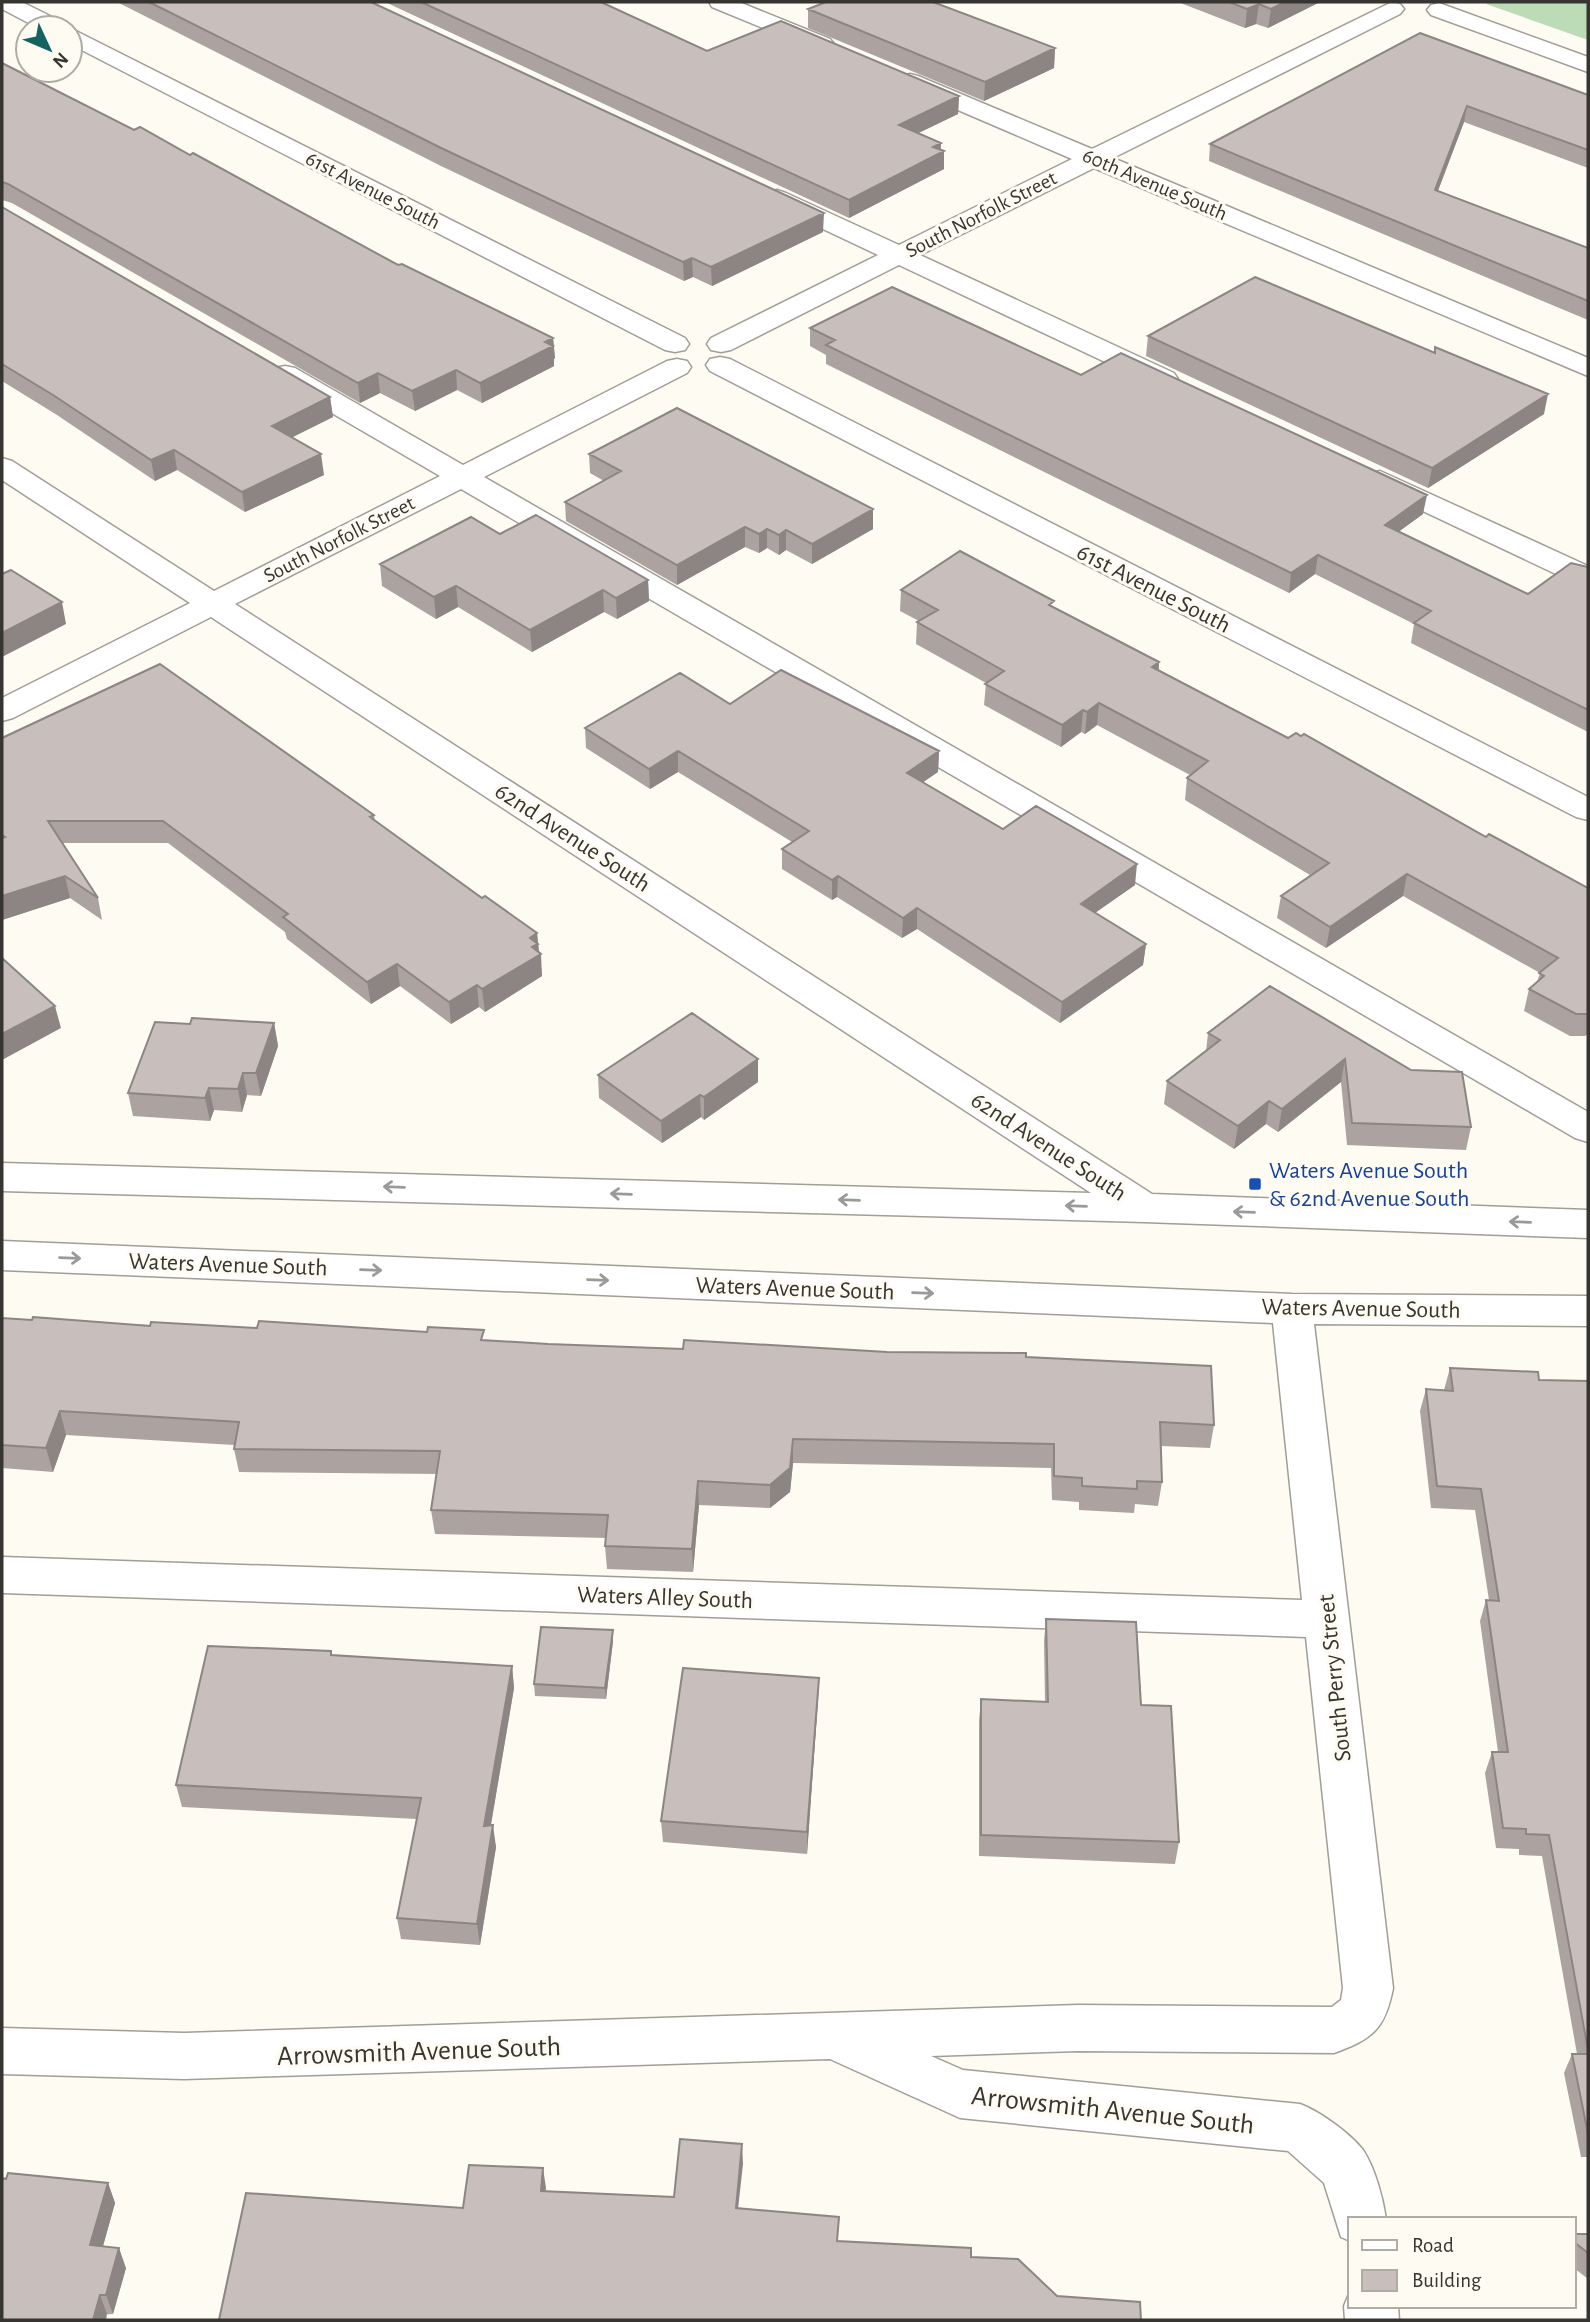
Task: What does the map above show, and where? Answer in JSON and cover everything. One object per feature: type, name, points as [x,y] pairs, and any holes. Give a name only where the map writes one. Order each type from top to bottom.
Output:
[{"type":"street","points":[[5,2],[29,14]]},
{"type":"street","points":[[720,2],[846,55]]},
{"type":"street","points":[[1387,5],[1415,14],[1443,6],[1588,65]]},
{"type":"street","name":"South Norfolk Street","points":[[720,355],[898,255],[1387,5]]},
{"type":"street","name":"61st Avenue South","points":[[84,42],[676,356]]},
{"type":"street","name":"60th Avenue South","points":[[884,71],[1588,368]]},
{"type":"street","points":[[748,184],[1183,388]]},
{"type":"street","points":[[676,356],[701,370],[720,355]]},
{"type":"street","name":"61st Avenue South","points":[[720,355],[1588,810]]},
{"type":"street","name":"South Norfolk Street","points":[[2,711],[462,476],[676,356]]},
{"type":"street","points":[[256,357],[1588,1129]]},
{"type":"street","name":"62nd Avenue South","points":[[2,467],[1144,1208]]},
{"type":"street","points":[[1360,470],[1588,577]]},
{"type":"street","points":[[2,1177],[1144,1208],[1588,1224]]},
{"type":"street","name":"Waters Avenue South","points":[[2,1255],[1292,1309],[1588,1311]]},
{"type":"street","name":"South Perry Street","points":[[1292,1309],[1368,1988],[1364,2010],[1354,2022],[1334,2030]]},
{"type":"street","name":"Waters Alley South","points":[[2,1575],[1328,1619]]},
{"type":"street","name":"Arrowsmith Avenue South","points":[[2,2050],[184,2056],[836,2038],[1078,2028],[1334,2030]]},
{"type":"street","name":"Arrowsmith Avenue South","points":[[836,2038],[960,2094],[1300,2128],[1344,2167],[1358,2204],[1360,2217]]},
{"type":"green space","points":[[1588,2],[1588,40],[1486,4]]},
{"type":"building","points":[[149,2],[371,2],[824,213],[711,267],[692,258],[683,262],[439,147]]},
{"type":"building","points":[[421,2],[601,2],[707,51],[781,21],[959,96],[899,125],[941,143],[933,147],[944,151],[849,200]]},
{"type":"building","points":[[826,2],[933,2],[1055,48],[985,82],[808,9]]},
{"type":"building","points":[[1229,2],[1285,2],[1271,9],[1259,4],[1247,9]]},
{"type":"building","points":[[1420,33],[1588,95],[1588,150],[1467,106],[1435,190],[1588,248],[1588,301],[1210,144]]},
{"type":"building","points":[[2,63],[14,69],[14,84],[43,84],[134,130],[140,127],[398,265],[402,264],[553,338],[545,342],[553,346],[480,383],[456,370],[412,391],[378,373],[358,383],[2,182]]},
{"type":"building","points":[[2,207],[330,397],[272,426],[321,454],[242,492],[174,450],[151,460],[2,364]]},
{"type":"building","points":[[1255,277],[1435,353],[1435,347],[1548,394],[1432,468],[1148,336]]},
{"type":"building","points":[[892,287],[1081,375],[1121,353],[1427,495],[1385,525],[1528,594],[1571,563],[1588,567],[1588,710],[1414,623],[1431,611],[1318,555],[1291,573],[826,345],[835,340],[810,328]]},
{"type":"building","points":[[677,408],[873,509],[812,544],[786,530],[779,535],[767,529],[759,534],[745,527],[677,565],[565,502],[621,471],[589,454]]},
{"type":"building","points":[[536,515],[648,580],[616,598],[603,590],[530,630],[456,586],[434,597],[380,564],[471,517],[500,534]]},
{"type":"building","points":[[960,551],[1054,601],[1049,605],[1159,662],[1152,667],[1288,738],[1296,733],[1301,736],[1304,734],[1486,837],[1489,834],[1588,888],[1588,1014],[1576,1014],[1529,989],[1544,976],[1539,973],[1558,958],[1407,874],[1330,927],[1281,896],[1329,863],[1187,778],[1208,761],[1099,703],[1087,712],[1083,710],[1062,725],[985,684],[1004,671],[917,622],[938,610],[901,590]]},
{"type":"building","points":[[11,570],[62,602],[2,633],[2,574]]},
{"type":"building","points":[[160,664],[374,815],[370,817],[482,898],[485,896],[537,933],[530,938],[538,944],[532,947],[541,954],[482,989],[477,985],[449,1002],[397,964],[367,982],[283,917],[288,914],[163,821],[48,821],[98,898],[65,876],[2,896],[2,838],[5,837],[2,835],[2,738]]},
{"type":"building","points":[[781,670],[939,751],[907,773],[1003,829],[1036,806],[1137,864],[1081,904],[1146,944],[1062,1002],[917,908],[903,918],[838,876],[832,880],[782,849],[809,831],[678,751],[649,769],[585,728],[680,673],[730,704]]},
{"type":"building","points":[[2,958],[55,1006],[2,1034]]},
{"type":"building","points":[[1270,986],[1411,1070],[1462,1072],[1471,1127],[1352,1123],[1345,1059],[1282,1109],[1269,1101],[1238,1126],[1167,1081],[1220,1040],[1208,1033]]},
{"type":"building","points":[[692,1013],[758,1059],[704,1097],[700,1095],[661,1121],[598,1075]]},
{"type":"building","points":[[192,1018],[274,1023],[256,1073],[243,1073],[238,1089],[209,1088],[205,1098],[128,1093],[155,1022],[190,1024]]},
{"type":"building","points":[[33,1317],[150,1326],[151,1322],[257,1328],[259,1321],[427,1332],[428,1327],[484,1330],[481,1340],[548,1344],[683,1349],[684,1340],[887,1352],[1026,1353],[1026,1357],[1211,1366],[1214,1425],[1160,1422],[1162,1482],[1137,1481],[1137,1489],[1082,1486],[1082,1478],[1054,1476],[1054,1444],[793,1439],[790,1468],[770,1485],[698,1481],[692,1549],[605,1546],[608,1515],[431,1510],[440,1451],[234,1449],[239,1422],[60,1411],[46,1448],[2,1445],[2,1318],[32,1320]]},
{"type":"building","points":[[1450,1368],[1538,1372],[1539,1380],[1588,1381],[1588,2050],[1549,1835],[1526,1834],[1526,1829],[1503,1828],[1492,1752],[1508,1752],[1486,1600],[1499,1601],[1481,1489],[1437,1486],[1426,1389],[1453,1391]]},
{"type":"building","points":[[1046,1619],[1136,1622],[1141,1705],[1171,1706],[1179,1842],[981,1835],[981,1699],[1048,1702]]},
{"type":"building","points":[[541,1627],[613,1630],[605,1688],[534,1684]]},
{"type":"building","points":[[208,1646],[331,1651],[331,1655],[512,1666],[484,1826],[493,1825],[477,1924],[397,1918],[421,1798],[176,1785]]},
{"type":"building","points":[[683,1668],[819,1678],[807,1832],[661,1821]]},
{"type":"building","points":[[1572,2054],[1588,2054],[1588,2134]]},
{"type":"building","points":[[680,2139],[742,2144],[736,2208],[839,2217],[837,2241],[971,2248],[971,2257],[1018,2259],[1057,2296],[1140,2302],[1141,2320],[219,2320],[246,2193],[463,2208],[469,2165],[543,2168],[541,2191],[674,2197]]},
{"type":"building","points":[[8,2173],[108,2183],[90,2245],[119,2248],[106,2295],[100,2295],[93,2320],[2,2320],[2,2178],[6,2179]]},
{"type":"building","points":[[1576,2234],[1588,2234],[1588,2253],[1576,2244]]},
{"type":"place","name":"Waters Avenue South & 62nd Avenue South","points":[[1255,1184]]}]
